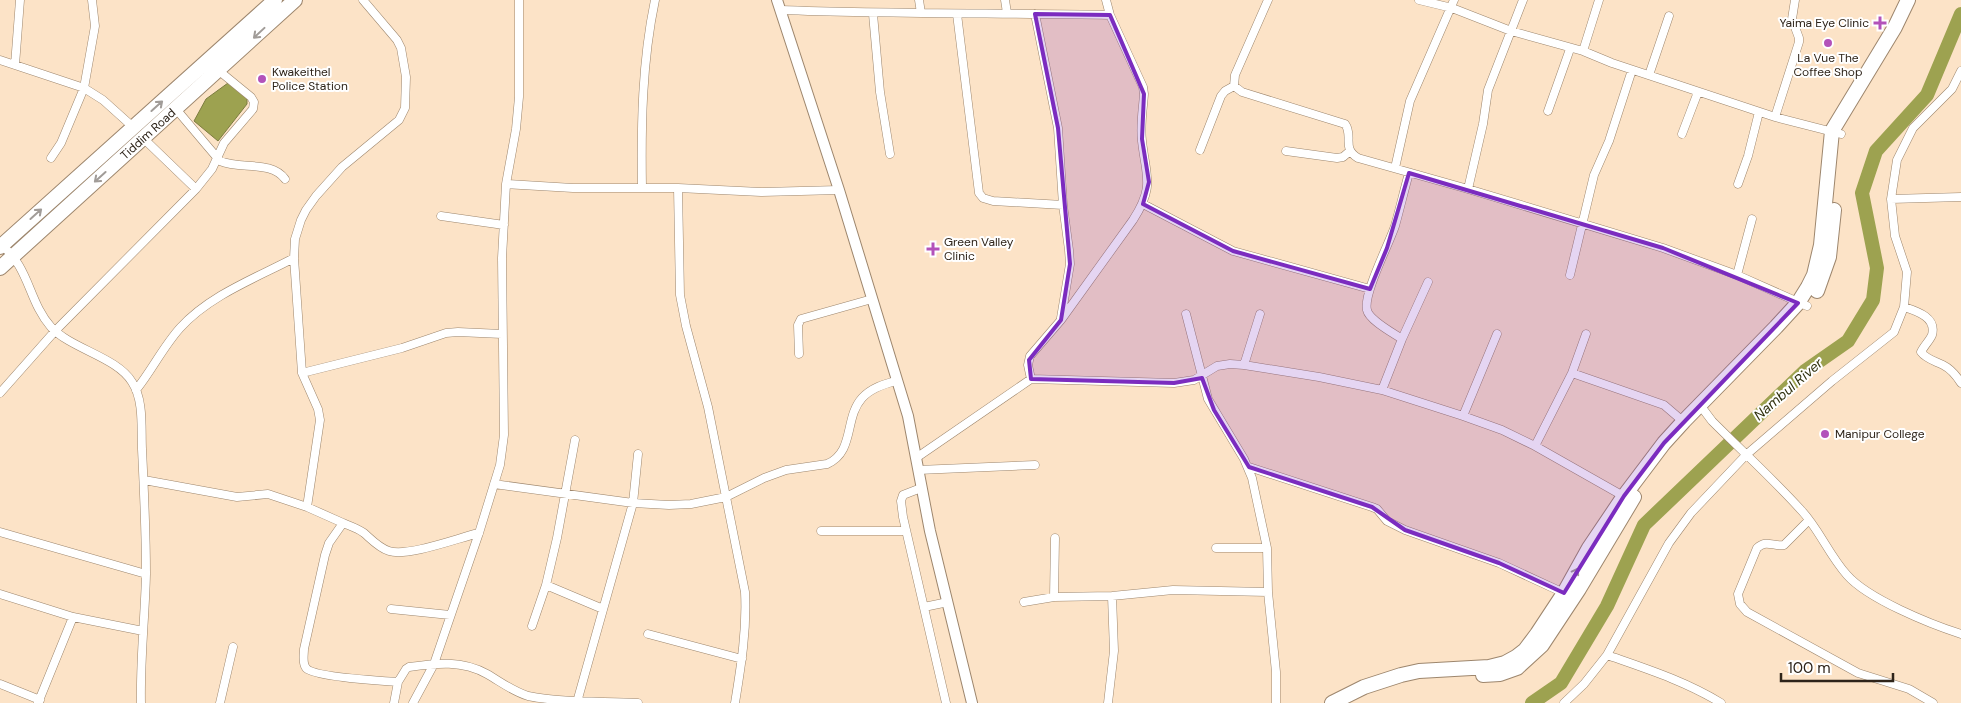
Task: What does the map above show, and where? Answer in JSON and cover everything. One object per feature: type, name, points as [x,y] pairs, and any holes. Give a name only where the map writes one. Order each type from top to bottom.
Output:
[{"type":"highway","name":"Tiddim Road","points":[[1,245],[275,0]]},
{"type":"highway","name":"Tiddim Road","points":[[0,268],[295,0]]},
{"type":"highway","points":[[1332,703],[1364,687],[1401,675],[1419,671],[1488,667],[1516,658],[1525,650],[1564,593],[1589,548],[1686,424],[1705,412],[1760,356],[1822,281],[1832,239],[1837,151],[1836,133],[1908,0]]},
{"type":"highway","points":[[1836,133],[1897,41],[1917,0]]},
{"type":"highway","points":[[1352,703],[1396,685],[1434,678],[1500,674],[1517,668],[1542,645],[1579,589],[1627,498]]},
{"type":"street","points":[[15,65],[20,0]]},
{"type":"street","points":[[51,158],[60,143],[84,88],[95,26],[92,0]]},
{"type":"street","points":[[307,507],[320,420],[318,409],[302,373],[294,258],[295,239],[301,220],[316,196],[342,167],[399,120],[405,108],[406,77],[401,48],[397,40],[363,0]]},
{"type":"street","points":[[414,703],[434,664],[500,465],[504,435],[502,258],[506,184],[516,129],[519,97],[519,0]]},
{"type":"street","points":[[642,188],[645,65],[654,0]]},
{"type":"street","points":[[919,0],[921,13]]},
{"type":"street","points":[[1005,0],[1007,13]]},
{"type":"street","points":[[1031,379],[1028,365],[1030,356],[1061,320],[1143,204],[1149,182],[1142,139],[1144,94],[1141,80],[1110,16],[1106,0]]},
{"type":"street","points":[[1234,86],[1235,75],[1268,0]]},
{"type":"street","points":[[1419,0],[1453,4],[1511,31],[1570,49],[1583,51],[1632,70],[1759,112],[1836,133]]},
{"type":"street","points":[[1468,189],[1483,124],[1486,96],[1523,0]]},
{"type":"street","points":[[1583,51],[1599,0]]},
{"type":"street","points":[[1775,117],[1799,42],[1792,19],[1795,0]]},
{"type":"street","points":[[1395,168],[1410,101],[1453,4]]},
{"type":"street","points":[[972,703],[945,602],[919,488],[918,470],[908,416],[839,190],[779,5],[873,14],[1007,13],[1110,16]]},
{"type":"street","points":[[873,14],[880,92],[890,154]]},
{"type":"street","points":[[957,14],[979,193],[984,198],[992,200],[1063,205]]},
{"type":"street","points":[[1035,14],[1058,128],[1063,205],[1070,250],[1070,264],[1061,320]]},
{"type":"street","points":[[1649,75],[1669,16]]},
{"type":"street","points":[[1548,110],[1570,49]]},
{"type":"street","points":[[0,60],[84,88],[103,100],[133,128]]},
{"type":"street","points":[[0,393],[196,189],[206,177],[224,143],[254,106],[252,97],[218,70]]},
{"type":"street","points":[[1570,275],[1594,175],[1609,141],[1632,70]]},
{"type":"street","points":[[1564,703],[1584,684],[1607,655],[1678,529],[1745,454],[1894,332],[1904,307],[1907,272],[1895,236],[1891,199],[1897,160],[1913,128],[1952,89],[1961,71]]},
{"type":"street","points":[[1200,150],[1221,96],[1225,91],[1234,86]]},
{"type":"street","points":[[1234,86],[1242,92],[1345,124],[1348,128],[1348,147],[1358,158],[1663,248],[1737,275],[1803,304]]},
{"type":"street","points":[[1682,134],[1698,92]]},
{"type":"street","points":[[176,109],[217,158],[230,165],[274,170],[286,179]]},
{"type":"street","points":[[1738,184],[1748,156],[1759,112]]},
{"type":"street","points":[[143,138],[196,189]]},
{"type":"street","points":[[1286,151],[1337,158],[1343,157],[1350,151]]},
{"type":"street","points":[[1402,339],[1370,317],[1366,303],[1387,248],[1409,173]]},
{"type":"street","points":[[506,184],[573,188],[678,188],[760,192],[839,190]]},
{"type":"street","points":[[678,188],[680,295],[686,326],[708,407],[745,592],[746,610],[742,660],[735,703]]},
{"type":"street","points":[[1891,199],[1961,197]]},
{"type":"street","points":[[1143,204],[1233,251],[1370,289]]},
{"type":"street","points":[[441,216],[504,225]]},
{"type":"street","points":[[1737,275],[1752,219]]},
{"type":"street","points":[[1,245],[14,255],[43,315],[58,334],[117,367],[131,380],[136,390],[140,408],[144,480],[146,574],[141,703]]},
{"type":"street","points":[[136,390],[172,339],[191,317],[236,287],[294,258]]},
{"type":"street","points":[[1382,390],[1402,339],[1428,282]]},
{"type":"street","points":[[799,354],[798,325],[801,319],[872,299]]},
{"type":"street","points":[[1904,307],[1925,315],[1931,322],[1932,333],[1921,352],[1924,356],[1954,373],[1961,383]]},
{"type":"street","points":[[1186,314],[1208,400],[1249,468],[1267,548],[1268,592],[1276,672],[1276,703]]},
{"type":"street","points":[[1244,365],[1260,314]]},
{"type":"street","points":[[302,373],[402,348],[446,333],[502,334]]},
{"type":"street","points":[[1463,416],[1497,334]]},
{"type":"street","points":[[1536,446],[1572,373],[1586,334]]},
{"type":"street","points":[[916,458],[1031,379],[1174,383],[1186,382],[1202,377],[1217,366],[1244,365],[1319,377],[1382,390],[1463,416],[1502,430],[1536,446],[1627,498]]},
{"type":"street","points":[[1572,373],[1664,405],[1686,424]]},
{"type":"street","points":[[494,484],[633,503],[669,506],[726,497],[774,474],[827,464],[835,460],[842,454],[846,446],[854,413],[861,399],[871,390],[896,381]]},
{"type":"street","points":[[1705,412],[1810,520],[1846,574],[1855,583],[1867,592],[1922,619],[1961,634]]},
{"type":"street","points":[[532,626],[546,585],[566,493],[575,440]]},
{"type":"street","points":[[577,702],[633,503],[638,454]]},
{"type":"street","points":[[918,470],[1035,465]]},
{"type":"street","points":[[1249,468],[1372,507],[1377,509],[1387,521],[1405,530],[1498,563],[1564,593]]},
{"type":"street","points":[[144,480],[237,497],[265,494],[307,507],[343,523],[362,532],[383,548],[395,552],[418,549],[479,533]]},
{"type":"street","points":[[919,488],[902,494],[901,501],[906,532],[946,703]]},
{"type":"street","points":[[1810,520],[1784,545],[1768,543],[1762,544],[1757,548],[1738,594],[1740,604],[1747,612],[1835,662],[1858,673],[1909,689],[1933,703]]},
{"type":"street","points":[[343,523],[329,542],[324,555],[304,648],[304,664],[312,673],[398,682]]},
{"type":"street","points":[[821,531],[906,532]]},
{"type":"street","points":[[0,532],[146,574]]},
{"type":"street","points":[[1054,597],[1055,538]]},
{"type":"street","points":[[1216,548],[1267,548]]},
{"type":"street","points":[[546,585],[603,609]]},
{"type":"street","points":[[1024,602],[1054,597],[1112,596],[1173,590],[1268,592]]},
{"type":"street","points":[[0,594],[73,617],[144,631]]},
{"type":"street","points":[[1108,703],[1114,651],[1112,596]]},
{"type":"street","points":[[924,607],[945,602]]},
{"type":"street","points":[[390,609],[450,615]]},
{"type":"street","points":[[0,684],[39,701],[73,617]]},
{"type":"street","points":[[648,634],[742,660]]},
{"type":"street","points":[[220,703],[233,647]]},
{"type":"street","points":[[1607,655],[1680,681],[1721,703]]},
{"type":"street","points":[[394,703],[398,682],[408,668],[459,663],[468,665],[514,691],[536,700],[638,703]]},
{"type":"highlighted area","points":[[1035,14],[1110,15],[1144,94],[1142,139],[1149,182],[1143,204],[1233,251],[1370,289],[1387,248],[1409,173],[1663,248],[1798,303],[1664,443],[1624,496],[1564,593],[1499,563],[1405,530],[1372,507],[1249,467],[1214,410],[1202,378],[1174,383],[1031,379],[1029,360],[1061,320],[1070,264],[1058,128]]},
{"type":"shaded area","points":[[228,83],[247,98],[247,104],[218,141],[194,121],[206,99]]},
{"type":"waterway","name":"Nambul River","points":[[1532,703],[1561,683],[1607,606],[1644,525],[1805,371],[1848,341],[1873,300],[1877,268],[1862,193],[1876,151],[1927,95],[1961,14]]},
{"type":"place","name":"Yaima Eye Clinic","points":[[1880,23]]},
{"type":"place","name":"La Vue The Coffee Shop","points":[[1828,43]]},
{"type":"place","name":"Kwakeithel Police Station","points":[[262,79]]},
{"type":"place","name":"Green Valley Clinic","points":[[933,249]]},
{"type":"place","name":"Manipur College","points":[[1825,434]]}]
